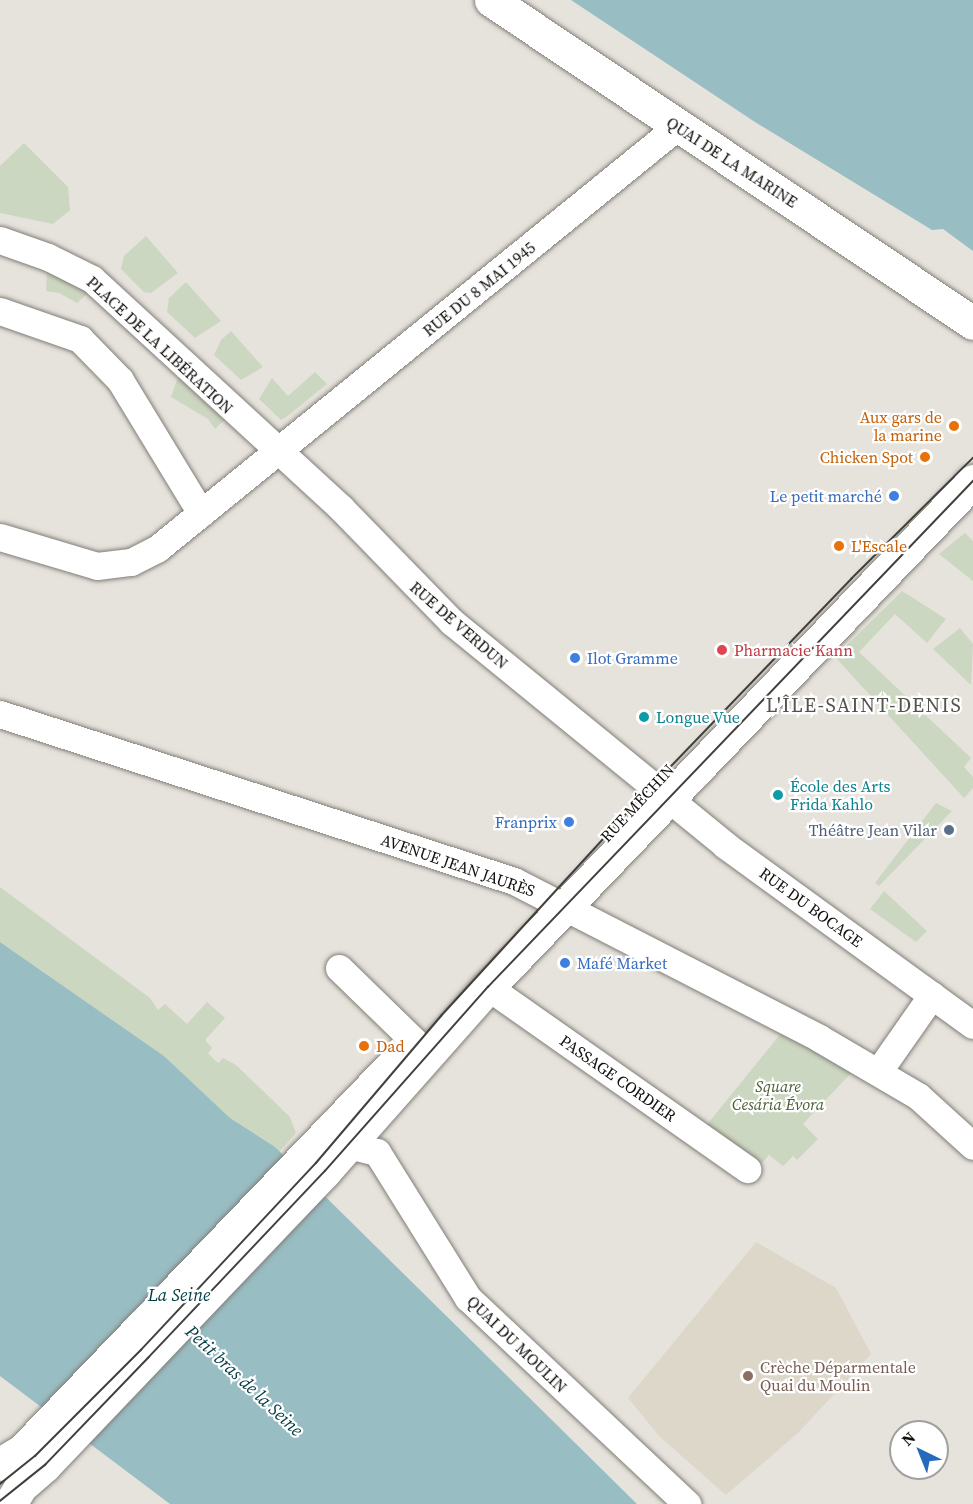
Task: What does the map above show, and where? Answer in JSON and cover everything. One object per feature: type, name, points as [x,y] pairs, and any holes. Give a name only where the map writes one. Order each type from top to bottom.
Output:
[{"type":"main road","name":"QUAI DE LA MARINE","points":[[491,0],[973,323]]},
{"type":"main road","name":"RUE MÉCHIN","points":[[315,1162],[415,1042],[557,902],[660,792],[851,579],[973,459]]},
{"type":"main road","name":"RUE MÉCHIN","points":[[660,792],[973,482]]},
{"type":"main road","name":"RUE MÉCHIN","points":[[315,1162],[348,1145],[488,987],[557,902]]},
{"type":"main road","points":[[10,1504],[21,1486],[22,1460],[315,1162]]},
{"type":"street","name":"RUE DU 8 MAI 1945","points":[[0,537],[43,553],[97,566],[130,562],[158,548],[678,126]]},
{"type":"street","name":"PLACE DE LA LIBÉRATION","points":[[0,240],[48,256],[92,279],[165,351],[278,450]]},
{"type":"street","points":[[0,311],[80,339],[120,380],[201,513]]},
{"type":"street","name":"RUE DE VERDUN","points":[[278,450],[452,622],[660,792]]},
{"type":"street","name":"AVENUE JEAN JAURÈS","points":[[0,714],[514,881],[819,1038],[878,1072],[918,1096],[973,1146]]},
{"type":"street","name":"RUE DU BOCAGE","points":[[660,792],[725,845],[973,1025]]},
{"type":"street","points":[[339,968],[415,1042]]},
{"type":"street","name":"PASSAGE CORDIER","points":[[488,987],[747,1169]]},
{"type":"street","points":[[878,1072],[932,995]]},
{"type":"street","name":"QUAI DU MOULIN","points":[[348,1145],[377,1152],[468,1298],[687,1504]]},
{"type":"shaded area","name":"Crèche Déparmentale Quai du Moulin","points":[[756,1242],[836,1288],[871,1354],[799,1432],[726,1495],[659,1436],[628,1398]]},
{"type":"green space","points":[[24,143],[68,187],[70,210],[53,224],[0,213],[0,166]]},
{"type":"green space","points":[[146,236],[178,273],[151,293],[144,292],[121,269],[124,256]]},
{"type":"green space","points":[[47,271],[89,292],[77,303],[59,293],[46,291]]},
{"type":"green space","points":[[186,282],[221,321],[195,338],[167,312],[169,298]]},
{"type":"green space","points":[[231,331],[263,367],[241,380],[214,355],[221,340]]},
{"type":"green space","points":[[315,372],[327,384],[281,420],[259,399],[272,378],[288,396]]},
{"type":"green space","points":[[178,377],[224,420],[215,429],[208,419],[171,397]]},
{"type":"green space","points":[[965,533],[973,541],[973,581],[939,554]]},
{"type":"green space","points":[[902,591],[946,619],[927,643],[895,614],[859,652],[971,758],[964,767],[973,777],[973,788],[964,798],[835,657]]},
{"type":"green space","points":[[960,628],[973,644],[971,685],[933,649]]},
{"type":"green space","points":[[936,803],[952,811],[879,886],[875,883]]},
{"type":"green space","points":[[0,887],[150,998],[158,1010],[165,1004],[187,1024],[207,1002],[225,1018],[205,1040],[212,1048],[208,1053],[218,1063],[223,1058],[236,1065],[290,1117],[296,1133],[279,1152],[230,1118],[164,1056],[0,942]]},
{"type":"green space","points":[[884,891],[927,931],[916,942],[870,909]]},
{"type":"green space","name":"Square Cesária Évora","points":[[782,1032],[853,1071],[803,1124],[818,1139],[797,1160],[793,1156],[783,1166],[769,1155],[761,1164],[705,1127]]},
{"type":"water","points":[[571,0],[973,0],[973,251],[943,229],[932,230],[755,122]]},
{"type":"water","name":"La Seine","points":[[0,942],[164,1056],[230,1118],[275,1147],[637,1504],[170,1504],[0,1376]]},
{"type":"tram line","points":[[0,1484],[35,1456],[141,1350],[316,1163],[441,1016],[653,785],[851,579],[973,458]]},
{"type":"tram line","points":[[0,1501],[45,1465],[148,1358],[325,1171],[488,987],[973,481]]},
{"type":"place","name":"Aux gars de la marine","points":[[954,426]]},
{"type":"place","name":"Chicken Spot","points":[[925,457]]},
{"type":"place","name":"Le petit marché","points":[[894,496]]},
{"type":"place","name":"L'Escale","points":[[839,546]]},
{"type":"place","name":"Pharmacie Kann","points":[[722,650]]},
{"type":"place","name":"Ilot Gramme","points":[[575,658]]},
{"type":"place","name":"Longue Vue","points":[[644,717]]},
{"type":"place","name":"École des Arts Frida Kahlo","points":[[778,795]]},
{"type":"place","name":"Franprix","points":[[569,822]]},
{"type":"place","name":"Théâtre Jean Vilar","points":[[949,830]]},
{"type":"place","name":"Mafé Market","points":[[565,963]]},
{"type":"place","name":"Dad","points":[[364,1046]]},
{"type":"place","name":"Crèche Déparmentale Quai du Moulin","points":[[748,1376]]},
{"type":"district","name":"L'ÎLE-SAINT-DENIS","points":[[864,705]]},
{"type":"water label","name":"Petit bras de la Seine","points":[[244,1381]]}]
